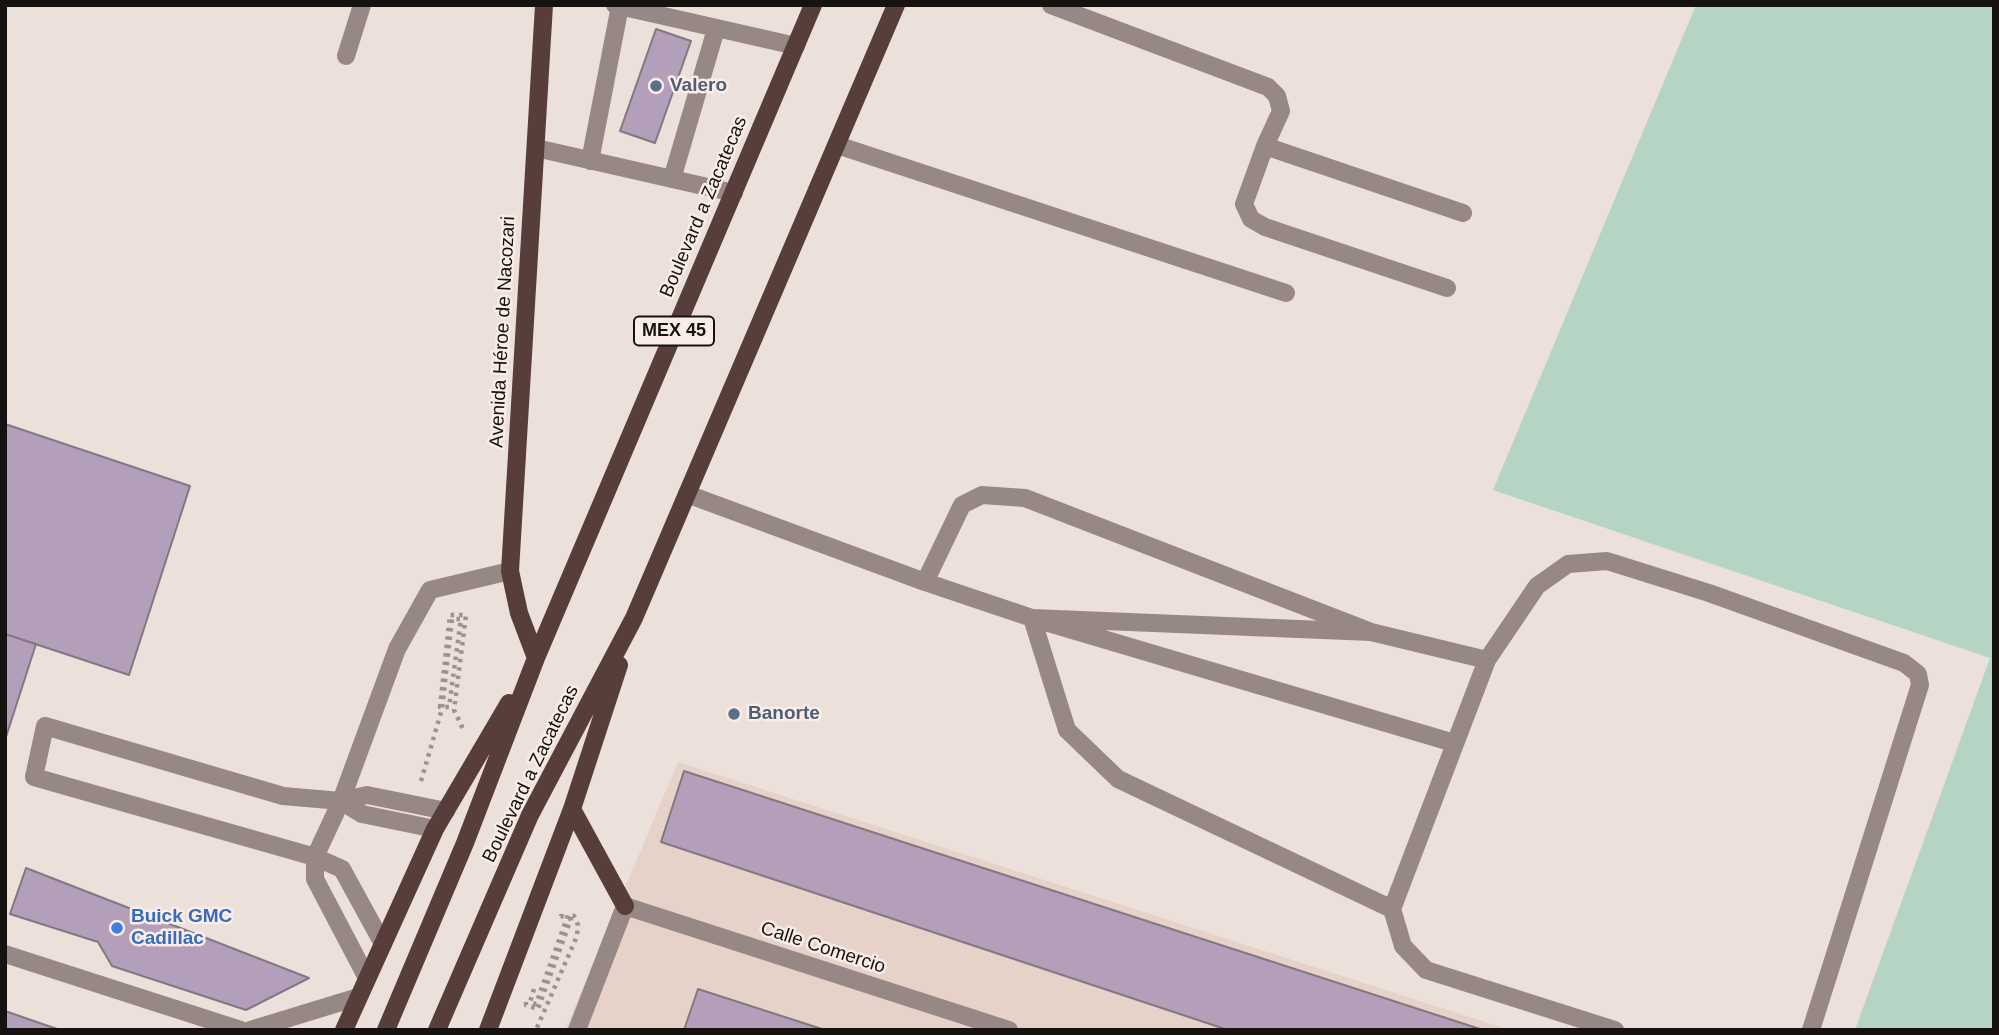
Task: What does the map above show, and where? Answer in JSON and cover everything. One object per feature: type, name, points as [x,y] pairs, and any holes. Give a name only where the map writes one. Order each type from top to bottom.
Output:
[{"type":"main road","name":"Avenida Héroe de Nacozari","points":[[536,658],[519,613],[510,571],[544,5]]},
{"type":"main road","name":"Boulevard a Zacatecas","points":[[386,1030],[465,843],[536,658],[813,5]]},
{"type":"main road","name":"Boulevard a Zacatecas","points":[[438,1030],[530,815],[634,618],[896,5]]},
{"type":"main road","name":"Boulevard a Zacatecas","points":[[488,1030],[572,809],[634,618]]},
{"type":"main road","name":"Boulevard a Zacatecas","points":[[344,1030],[435,829],[536,658]]},
{"type":"main road","points":[[572,809],[625,906]]},
{"type":"street","points":[[346,56],[362,5]]},
{"type":"street","points":[[1051,5],[1268,87],[1277,96],[1281,111],[1244,205],[1251,219],[1265,227],[1447,288]]},
{"type":"street","points":[[590,160],[618,6],[796,47]]},
{"type":"street","points":[[672,179],[716,29]]},
{"type":"street","points":[[837,145],[1286,293]]},
{"type":"street","points":[[1265,146],[1463,213]]},
{"type":"street","points":[[536,149],[734,192]]},
{"type":"street","points":[[687,494],[925,582],[1032,618],[1454,743]]},
{"type":"street","points":[[925,582],[962,505],[982,495],[1025,498],[1371,632],[1487,660]]},
{"type":"street","points":[[1615,1030],[1426,970],[1403,946],[1392,909],[1487,660],[1537,586],[1568,564],[1607,561],[1709,593],[1904,663],[1918,674],[1920,685],[1811,1030]]},
{"type":"street","points":[[368,978],[315,879],[315,857],[341,801],[397,649],[430,590],[510,571]]},
{"type":"street","points":[[1032,618],[1371,632]]},
{"type":"street","points":[[1032,618],[1067,730],[1118,779],[1392,909]]},
{"type":"street","points":[[383,944],[342,869],[315,857],[34,777],[45,726],[283,796],[341,801],[367,795],[446,811]]},
{"type":"street","points":[[341,801],[362,814],[435,829]]},
{"type":"street","points":[[577,1030],[625,906]]},
{"type":"street","name":"Calle Comercio","points":[[625,906],[1009,1030]]},
{"type":"street","points":[[5,954],[241,1030]]},
{"type":"street","points":[[250,1030],[358,998]]},
{"type":"path","points":[[454,710],[466,615],[450,615],[440,707],[449,707],[461,619],[452,619],[443,696],[442,709],[421,781],[459,789]]},
{"type":"path","points":[[534,980],[526,1005],[538,1009],[571,919],[561,916],[530,1002],[536,1004],[563,927],[568,915],[574,916],[578,925],[576,936],[536,1030]]},
{"type":"shaded area","points":[[678,762],[1510,1030],[565,1030]]},
{"type":"green space","points":[[1696,5],[1994,5],[1994,1030],[1855,1030],[1990,658],[1493,490]]},
{"type":"building","name":"Valero","points":[[656,29],[691,41],[655,143],[620,131]]},
{"type":"building","points":[[5,424],[190,486],[129,675],[5,634]]},
{"type":"building","points":[[5,634],[36,644],[5,740]]},
{"type":"building","points":[[684,771],[1483,1030],[1228,1030],[661,842]]},
{"type":"building","name":"Buick GMC Cadillac","points":[[26,868],[309,978],[246,1010],[112,966],[98,942],[10,914]]},
{"type":"building","points":[[698,989],[825,1030],[684,1030]]},
{"type":"building","points":[[5,1011],[60,1030],[5,1030]]},
{"type":"place","name":"Valero","points":[[656,86]]},
{"type":"place","name":"Banorte","points":[[734,714]]},
{"type":"place","name":"Buick GMC Cadillac","points":[[117,928]]}]
